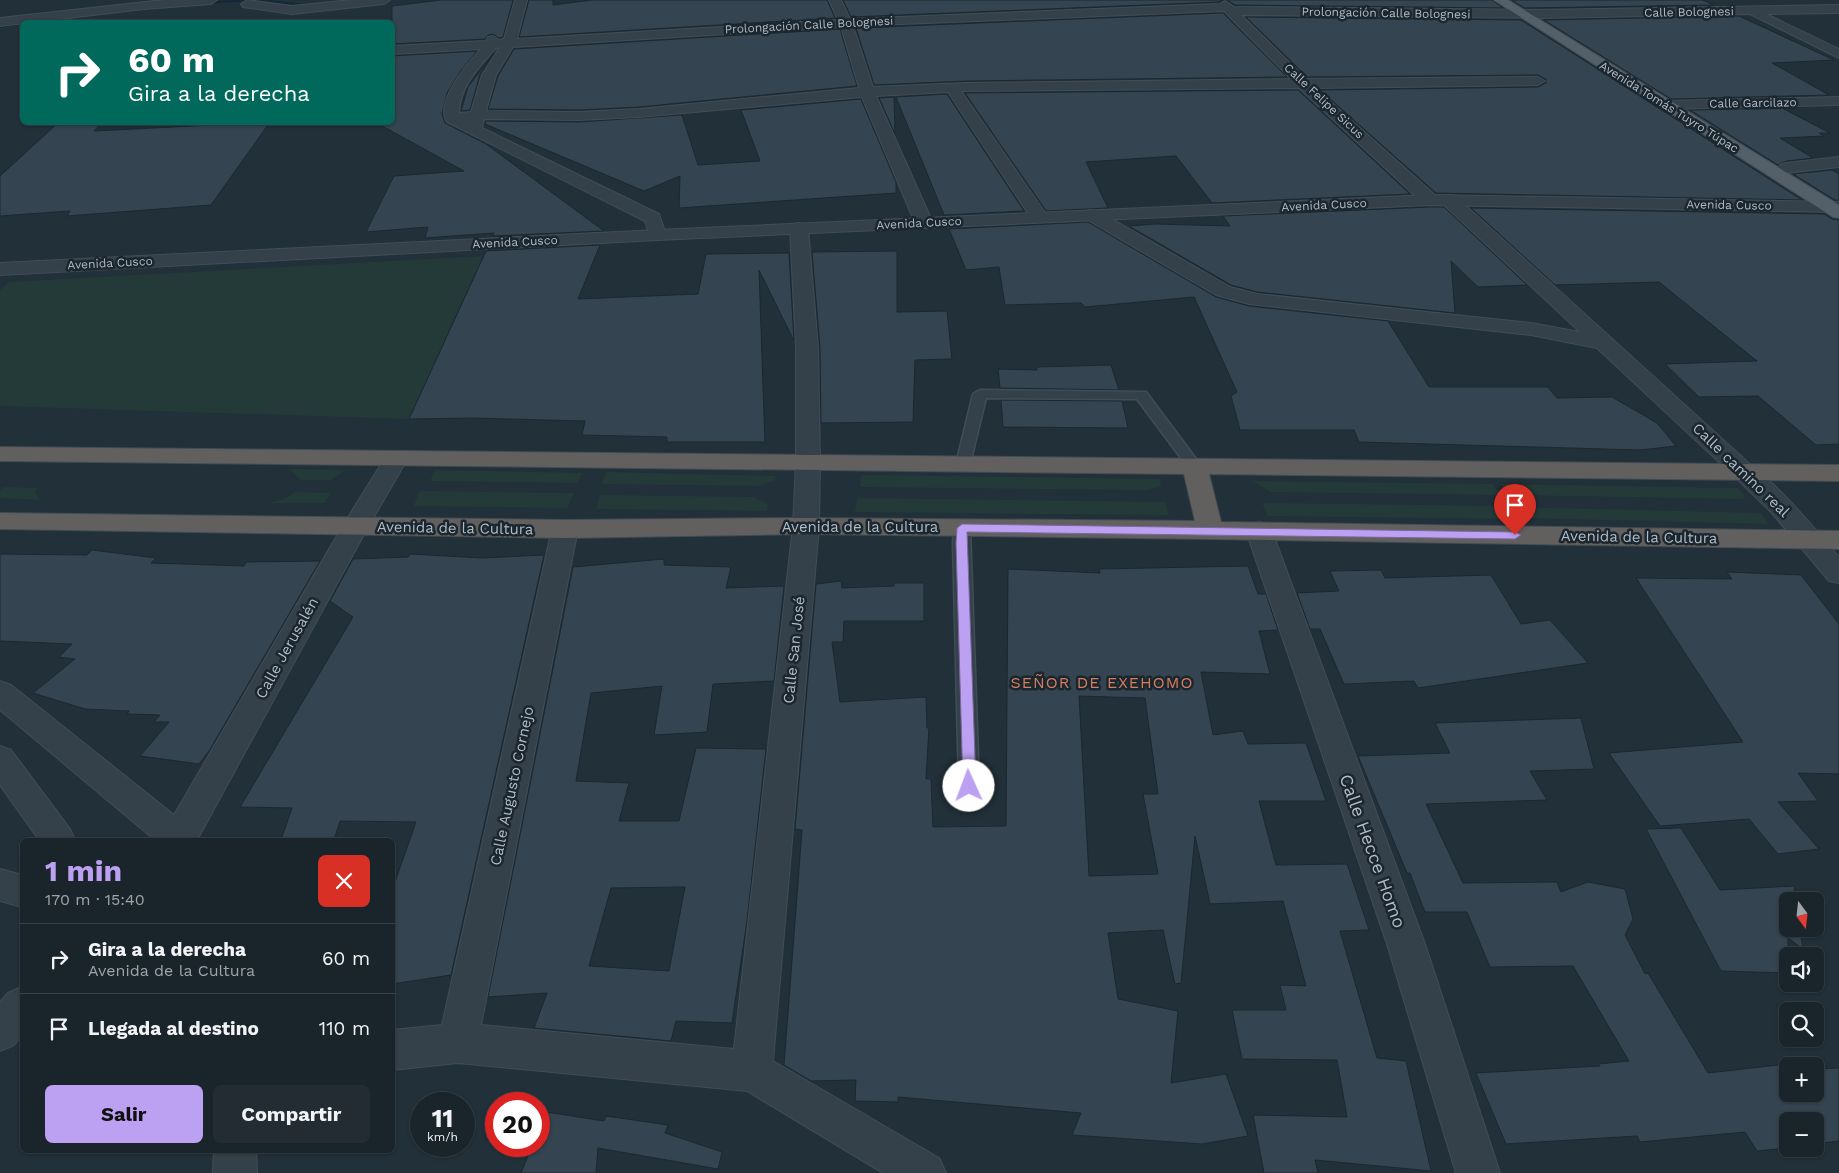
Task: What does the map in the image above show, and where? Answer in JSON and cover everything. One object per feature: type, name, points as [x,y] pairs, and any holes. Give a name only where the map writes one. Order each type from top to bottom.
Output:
[{"type":"highway","points":[[0,454],[1839,473]]},
{"type":"highway","points":[[1194,466],[1210,530]]},
{"type":"highway","name":"Avenida de la Cultura","points":[[0,522],[566,529],[806,526],[1839,540]]},
{"type":"main road","name":"Avenida Tomás Tuyro Túpac","points":[[1500,0],[1666,106],[1837,207]]},
{"type":"main road","name":"Avenida Tomás Tuyro Túpac","points":[[1515,0],[1786,168],[1837,207]]},
{"type":"street","points":[[0,22],[147,3],[211,0]]},
{"type":"street","points":[[247,4],[292,10],[384,0]]},
{"type":"street","points":[[476,122],[489,75],[510,43],[521,0]]},
{"type":"street","points":[[835,0],[846,23],[867,92],[924,223]]},
{"type":"street","points":[[1727,0],[1839,54]]},
{"type":"street","points":[[1803,0],[1839,15]]},
{"type":"street","name":"Prolongación Calle Bolognesi","points":[[395,50],[846,23],[1003,11],[1226,6],[1539,14]]},
{"type":"street","name":"Calle Felipe Sicus","points":[[1226,6],[1303,84],[1640,374]]},
{"type":"street","name":"Calle Bolognesi","points":[[1539,14],[1752,12],[1839,9]]},
{"type":"street","points":[[497,27],[492,44],[464,76],[451,110],[452,119],[476,122],[638,113],[867,92],[952,88],[1538,80]]},
{"type":"street","points":[[464,76],[489,75]]},
{"type":"street","points":[[952,88],[1039,217]]},
{"type":"street","name":"Calle Garcilazo","points":[[1666,106],[1839,101]]},
{"type":"street","points":[[476,122],[653,218],[656,235]]},
{"type":"street","points":[[1786,168],[1839,162]]},
{"type":"street","name":"Avenida Cusco","points":[[0,269],[799,228],[1440,200],[1837,207]]},
{"type":"street","points":[[1092,215],[1223,290],[1256,300],[1531,328],[1605,343]]},
{"type":"street","name":"Calle San José","points":[[752,1071],[806,526],[808,462],[807,348],[799,228]]},
{"type":"street","name":"Calle camino real","points":[[1640,374],[1780,506],[1810,540]]},
{"type":"street","name":"Calle Jerusalén","points":[[181,838],[355,526],[396,458]]},
{"type":"street","name":"Calle Augusto Cornejo","points":[[458,1043],[566,529]]},
{"type":"street","name":"Calle Hecce Homo","points":[[1259,531],[1406,944],[1478,1173]]},
{"type":"street","points":[[1810,540],[1839,574]]},
{"type":"street","points":[[0,693],[178,838]]},
{"type":"street","points":[[0,759],[57,838]]},
{"type":"street","points":[[0,885],[20,890]]},
{"type":"street","points":[[0,1031],[20,1008]]},
{"type":"street","points":[[395,1050],[458,1043],[752,1071],[924,1173]]},
{"type":"street","points":[[235,1153],[235,1173]]},
{"type":"lane","points":[[963,464],[980,394],[1141,395],[1194,466]]},
{"type":"lane","points":[[962,528],[969,786]]},
{"type":"green space","points":[[483,256],[409,419],[0,406],[0,290],[9,282]]},
{"type":"green space","points":[[289,469],[345,470],[331,480],[301,480]]},
{"type":"green space","points":[[435,470],[582,473],[578,483],[430,481]]},
{"type":"green space","points":[[606,472],[776,476],[775,480],[761,486],[602,484]]},
{"type":"green space","points":[[861,475],[1160,479],[1161,486],[1148,490],[860,487]]},
{"type":"green space","points":[[1252,481],[1493,484],[1500,495],[1271,492]]},
{"type":"green space","points":[[1501,484],[1738,488],[1746,499],[1509,495]]},
{"type":"green space","points":[[4,487],[37,488],[35,493],[41,500],[0,498],[0,490]]},
{"type":"green space","points":[[419,491],[574,493],[567,508],[414,506]]},
{"type":"green space","points":[[296,492],[331,493],[325,503],[268,503],[284,499]]},
{"type":"green space","points":[[600,495],[753,497],[768,504],[767,511],[596,509]]},
{"type":"green space","points":[[857,498],[1165,502],[1169,515],[855,512]]},
{"type":"green space","points":[[1262,503],[1501,506],[1509,519],[1268,516]]},
{"type":"green space","points":[[1517,507],[1761,513],[1769,524],[1524,518]]},
{"type":"building","points":[[441,0],[513,0],[503,37],[499,38],[493,34],[488,35],[485,39],[395,44],[395,20],[392,20],[392,6]]},
{"type":"building","points":[[529,0],[553,0],[553,5],[592,0],[827,0],[835,18],[519,37]]},
{"type":"building","points":[[843,0],[1223,0],[1219,2],[851,17]]},
{"type":"building","points":[[1227,0],[1492,0],[1503,8],[1235,5]]},
{"type":"building","points":[[1512,0],[1702,0],[1714,5],[1524,8]]},
{"type":"building","points":[[1223,13],[1287,77],[966,81],[874,85],[856,28]]},
{"type":"building","points":[[1739,16],[1834,60],[1772,63],[1829,95],[1671,99],[1544,20]]},
{"type":"building","points":[[1246,17],[1521,20],[1802,200],[1436,193],[1320,90],[1538,87],[1546,83],[1546,79],[1538,75],[1307,77]]},
{"type":"building","points":[[840,29],[857,86],[639,107],[579,110],[488,109],[498,76],[514,49]]},
{"type":"building","points":[[477,51],[460,72],[447,93],[442,114],[445,123],[486,144],[604,231],[493,236],[494,233],[425,238],[428,227],[366,232],[394,176],[464,171],[380,125],[395,125],[395,56]]},
{"type":"building","points":[[494,53],[480,74],[470,110],[461,111],[468,87]]},
{"type":"building","points":[[1298,90],[1410,194],[1212,203],[1176,156],[1086,162],[1108,208],[1046,211],[965,93]]},
{"type":"building","points":[[947,94],[1024,211],[944,215],[896,97]]},
{"type":"building","points":[[894,97],[895,134],[879,98]]},
{"type":"building","points":[[861,99],[896,182],[896,193],[679,208],[680,176],[644,191],[485,124],[486,121],[579,122],[682,115],[698,165],[760,161],[741,110]]},
{"type":"building","points":[[1782,108],[1830,133],[1819,133],[1824,136],[1780,138],[1813,158],[1786,161],[1778,165],[1690,110]]},
{"type":"building","points":[[56,125],[99,125],[94,131],[211,125],[268,125],[211,205],[67,216],[70,211],[0,216],[0,176]]},
{"type":"building","points":[[1832,170],[1839,174],[1839,200],[1835,200],[1793,174]]},
{"type":"building","points":[[1444,207],[1527,285],[1478,287],[1451,261],[1455,313],[1257,292],[1231,285],[1129,226],[1156,224],[1230,226],[1223,216]]},
{"type":"building","points":[[1471,208],[1824,214],[1832,219],[1839,220],[1839,444],[1816,445],[1758,396],[1699,397],[1665,364],[1757,361],[1659,282],[1555,285]]},
{"type":"building","points":[[1088,222],[1216,297],[1249,306],[1388,321],[1429,387],[1548,387],[1557,398],[1612,397],[1657,423],[1676,446],[1640,450],[1359,442],[1354,430],[1240,430],[1231,396],[1237,392],[1194,297],[1085,307],[1081,303],[1005,305],[999,267],[966,270],[949,229]]},
{"type":"building","points":[[600,245],[578,299],[698,294],[706,254],[789,253],[794,341],[759,270],[765,442],[667,442],[667,437],[582,435],[585,421],[472,418],[409,419],[486,251]]},
{"type":"building","points":[[897,251],[897,312],[947,311],[952,359],[915,360],[913,422],[821,423],[820,348],[812,252]]},
{"type":"building","points":[[1111,365],[1119,390],[1000,388],[998,369],[1037,370],[1037,367]]},
{"type":"building","points":[[1001,400],[1122,401],[1128,428],[1003,427]]},
{"type":"building","points":[[92,550],[156,558],[151,563],[244,566],[246,562],[320,561],[209,751],[199,764],[140,756],[169,722],[154,722],[160,715],[127,714],[129,711],[85,709],[33,693],[75,659],[59,657],[72,644],[0,641],[0,554],[87,555]]},
{"type":"building","points":[[410,554],[482,558],[544,555],[451,975],[395,984],[395,884],[416,822],[340,821],[335,838],[282,838],[292,808],[240,807],[353,617],[330,601],[353,559],[408,557]]},
{"type":"building","points":[[664,559],[664,565],[731,567],[726,588],[784,586],[774,681],[713,684],[707,732],[654,735],[662,686],[591,693],[576,781],[629,783],[619,821],[679,821],[696,748],[766,749],[747,921],[732,1023],[676,1021],[671,1041],[534,1028],[547,993],[488,997],[573,567]],"holes":[[[685,887],[669,971],[589,966],[611,888]]]},
{"type":"building","points":[[1248,566],[1258,594],[1266,594],[1278,630],[1259,631],[1270,674],[1201,672],[1213,735],[1243,731],[1248,744],[1306,743],[1326,801],[1259,801],[1276,865],[1347,864],[1369,930],[1340,931],[1377,1058],[1406,1061],[1431,1171],[1315,1160],[1318,1173],[1264,1173],[1253,1115],[1347,1117],[1337,1060],[1242,1059],[1232,1010],[1286,1010],[1280,985],[1306,986],[1283,901],[1210,904],[1195,836],[1181,983],[1175,984],[1163,930],[1108,933],[1118,999],[1178,1011],[1171,1083],[1226,1074],[1248,1136],[1202,1144],[1072,1135],[1081,1113],[898,1097],[898,1102],[855,1101],[856,1080],[811,1081],[784,1065],[802,830],[795,829],[816,584],[841,581],[842,588],[894,586],[894,583],[924,583],[924,621],[844,621],[843,642],[832,642],[840,702],[926,697],[927,728],[929,728],[926,779],[931,779],[933,827],[1006,826],[1008,569],[1100,573],[1099,569]],"holes":[[[1079,696],[1145,698],[1158,794],[1143,794],[1158,874],[1089,876]]]},
{"type":"building","points":[[1381,570],[1385,578],[1491,575],[1521,624],[1550,620],[1588,663],[1418,688],[1414,681],[1344,684],[1320,629],[1310,629],[1297,593],[1339,591],[1330,571]]},
{"type":"building","points":[[1727,572],[1801,575],[1839,624],[1839,774],[1798,773],[1818,801],[1778,802],[1819,849],[1778,854],[1749,819],[1660,826],[1609,753],[1743,742],[1636,578],[1732,579]]},
{"type":"building","points":[[1581,718],[1594,769],[1530,771],[1547,800],[1426,804],[1463,883],[1557,882],[1561,892],[1588,882],[1625,889],[1633,919],[1625,935],[1645,974],[1648,973],[1708,1073],[1779,1065],[1779,1102],[1824,1102],[1824,1069],[1839,1068],[1839,1141],[1824,1143],[1824,1112],[1779,1112],[1779,1149],[1757,1151],[1745,1132],[1640,1142],[1637,1136],[1506,1144],[1476,1073],[1600,1066],[1598,1064],[1629,1061],[1573,966],[1490,967],[1467,912],[1425,912],[1410,873],[1407,873],[1358,756],[1450,753],[1435,723]]},
{"type":"building","points":[[1681,828],[1720,890],[1794,886],[1795,892],[1779,892],[1779,938],[1788,938],[1788,947],[1779,947],[1779,973],[1721,971],[1646,829]]},
{"type":"building","points":[[1788,938],[1801,938],[1803,947]]},
{"type":"building","points":[[550,1113],[604,1121],[606,1116],[668,1125],[665,1133],[722,1152],[718,1169],[598,1148],[596,1173],[521,1173],[528,1157],[550,1157]]},
{"type":"waterway","points":[[200,3],[258,0],[285,4],[313,5]]},
{"type":"waterway","points":[[0,26],[20,23]]},
{"type":"district","name":"SEÑOR DE EXEHOMO","points":[[1102,682]]},
{"type":"route","points":[[969,786],[962,528],[1515,535]]}]
